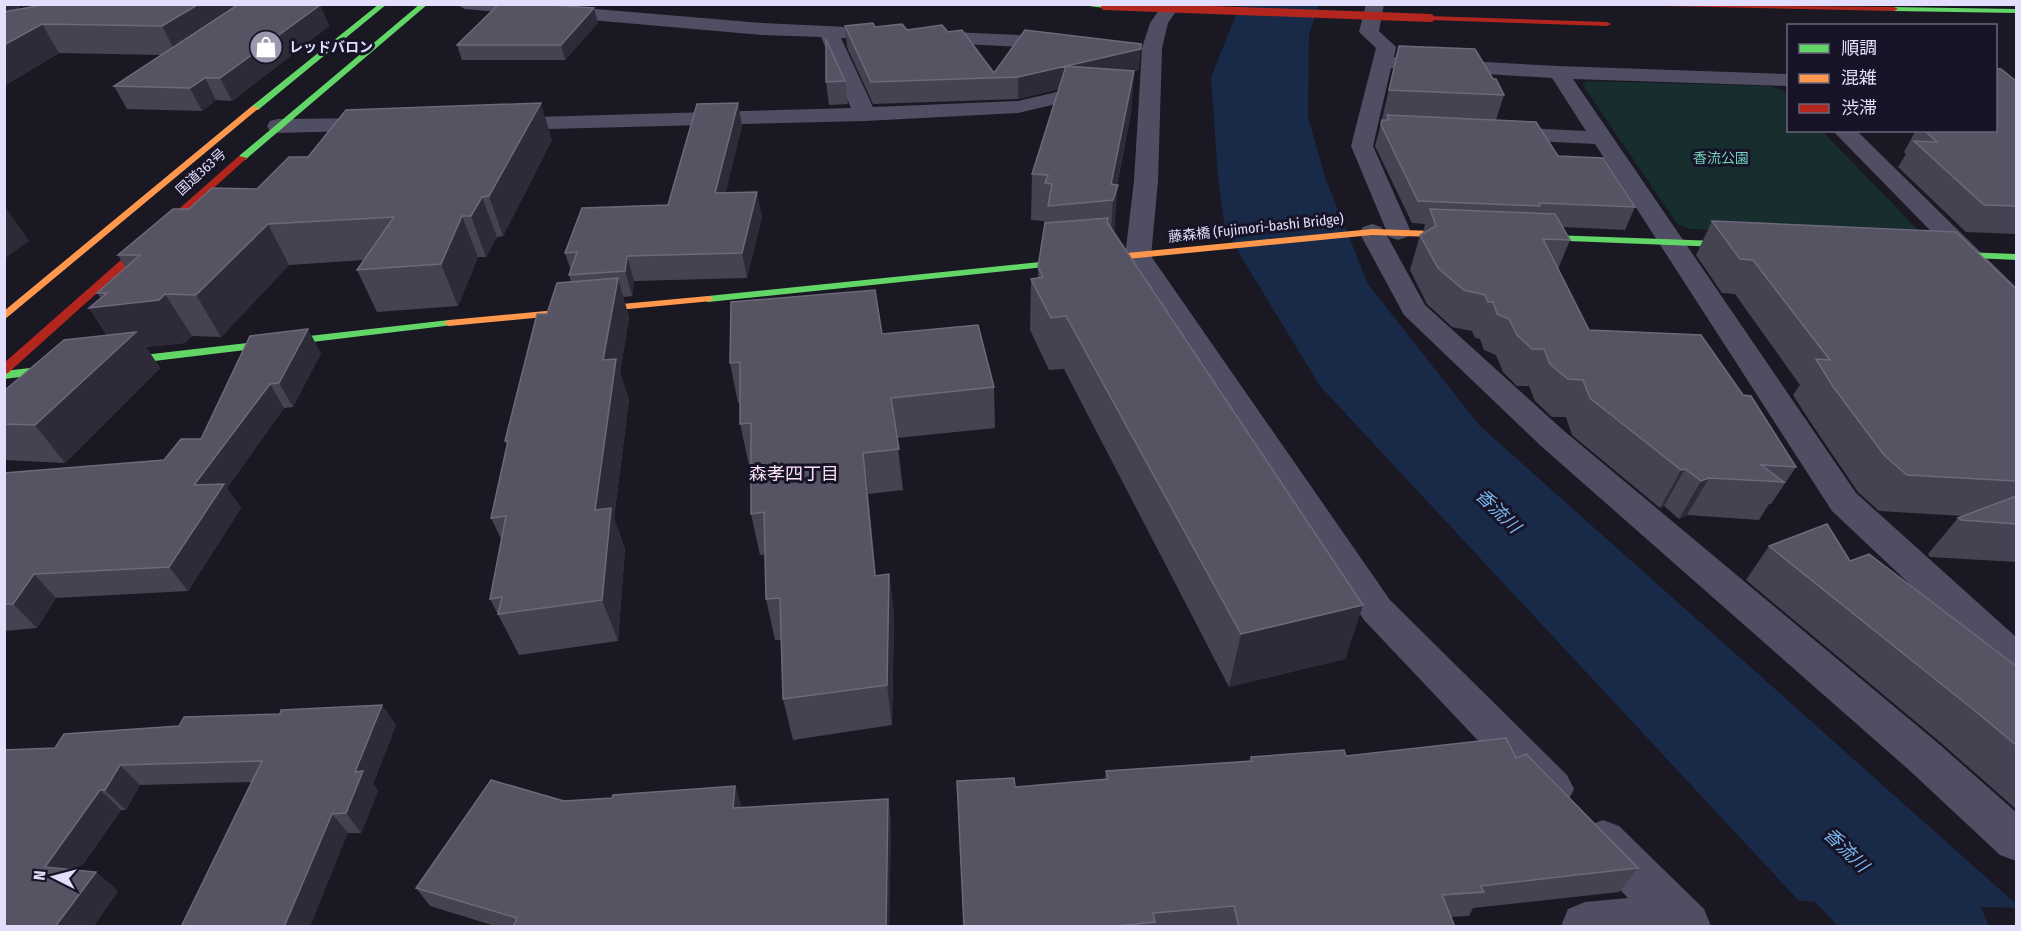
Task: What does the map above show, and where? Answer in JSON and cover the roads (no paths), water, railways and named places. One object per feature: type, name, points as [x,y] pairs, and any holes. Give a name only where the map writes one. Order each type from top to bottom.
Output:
[{"type":"main road","name":"国道363号","points":[[4,317],[178,170],[384,4]]},
{"type":"main road","name":"国道363号","points":[[4,372],[278,126],[425,4]]},
{"type":"main road","points":[[1075,4],[1621,25]]},
{"type":"main road","points":[[1578,4],[2016,11]]},
{"type":"main road","name":"藤森橋 (Fujimori-bashi Bridge)","points":[[4,372],[468,321],[674,303],[1074,260],[1376,233],[1481,235]]},
{"type":"main road","points":[[1504,236],[1754,245]]},
{"type":"main road","points":[[1921,253],[2016,257]]},
{"type":"street","points":[[465,4],[762,29],[1083,44]]},
{"type":"street","points":[[1172,4],[1159,23],[1152,48],[1146,181],[1149,255],[1377,610],[1682,922]]},
{"type":"street","points":[[1375,4],[1369,32],[1386,47],[1362,146],[1376,233],[1414,309],[1552,438],[1915,750],[2016,840]]},
{"type":"street","points":[[828,32],[865,114]]},
{"type":"street","points":[[1129,46],[1152,48]]},
{"type":"street","points":[[1383,62],[1558,72],[1787,80]]},
{"type":"street","points":[[1558,72],[1844,502],[2016,660]]},
{"type":"street","points":[[480,124],[865,114],[1018,106],[1152,76]]},
{"type":"street","points":[[278,126],[397,125]]},
{"type":"street","points":[[1365,127],[1388,128]]},
{"type":"street","points":[[1845,132],[2016,302]]},
{"type":"street","points":[[1483,133],[1602,138]]},
{"type":"street","points":[[1585,927],[1682,922]]},
{"type":"water","points":[[1240,5],[1319,5],[1309,34],[1308,117],[1326,180],[1368,284],[1479,425],[2016,904],[2016,908],[1799,901],[1320,386],[1225,230],[1218,177],[1211,77]]},
{"type":"waterway","name":"香流川","points":[[1814,818],[1925,926]]},
{"type":"place","name":"レッドバロン","points":[[266,47]]},
{"type":"district","name":"森孝四丁目","points":[[794,474]]},
{"type":"park label","name":"香流公園","points":[[1721,158]]}]
